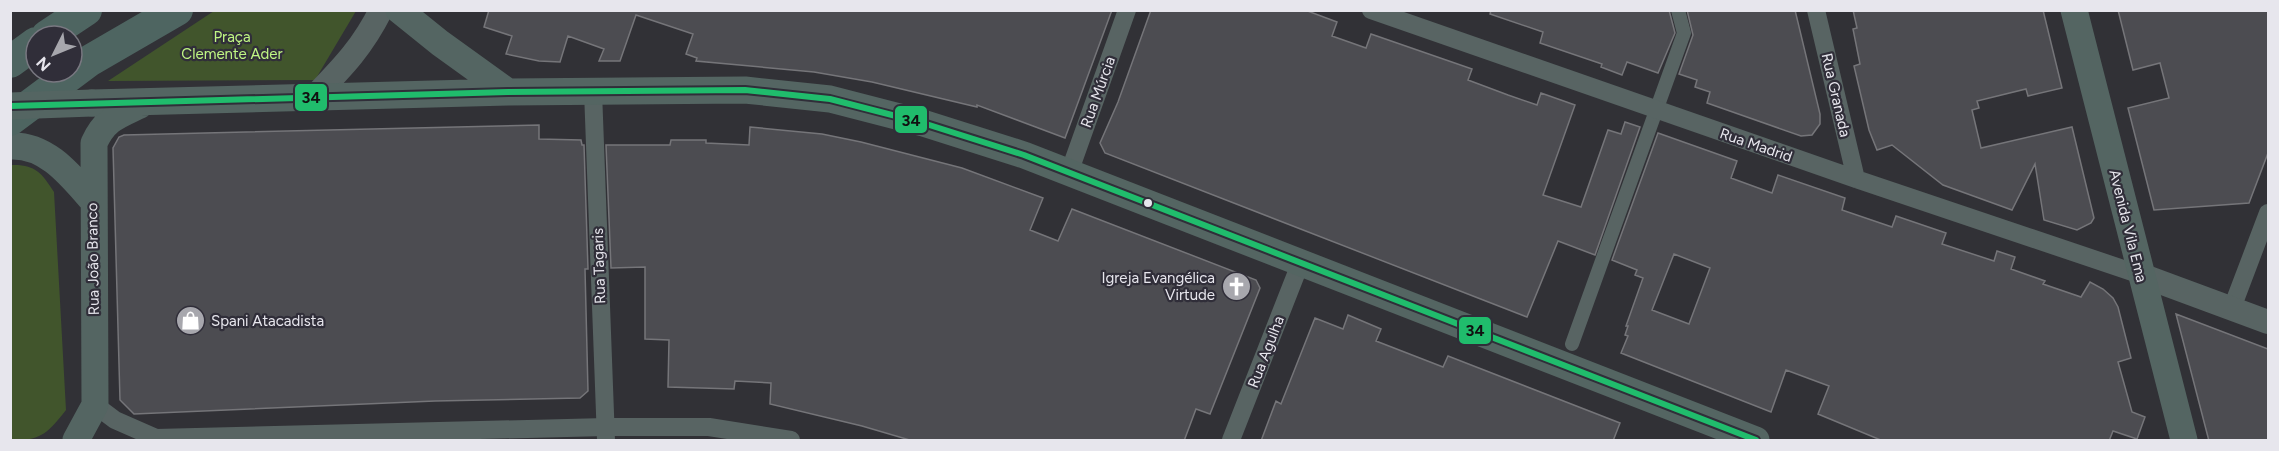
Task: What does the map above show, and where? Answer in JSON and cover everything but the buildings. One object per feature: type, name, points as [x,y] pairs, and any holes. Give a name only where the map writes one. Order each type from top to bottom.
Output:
[{"type":"highway","points":[[64,24],[86,10]]},
{"type":"highway","points":[[11,137],[89,61],[177,10]]},
{"type":"highway","points":[[10,62],[24,52]]},
{"type":"main road","points":[[399,10],[508,92]]},
{"type":"main road","name":"Avenida Vila Ema","points":[[2074,10],[2184,441]]},
{"type":"main road","points":[[10,106],[593,91],[744,90],[830,99],[923,123],[1024,156],[1756,441]]},
{"type":"main road","name":"Rua João Branco","points":[[76,441],[95,405],[94,143],[101,128],[110,119],[146,102]]},
{"type":"main road","points":[[11,137],[62,166],[93,201]]},
{"type":"street","points":[[313,98],[347,64],[367,38],[381,10]]},
{"type":"street","name":"Rua Múrcia","points":[[1069,173],[1128,10]]},
{"type":"street","name":"Rua Madrid","points":[[1371,10],[1856,179],[2141,275]]},
{"type":"street","points":[[1572,344],[1684,33],[1678,10]]},
{"type":"street","name":"Rua Granada","points":[[1816,10],[1856,179]]},
{"type":"street","name":"Rua Tagaris","points":[[593,91],[606,434]]},
{"type":"street","points":[[2232,308],[2268,213]]},
{"type":"street","name":"Rua Agulha","points":[[1231,441],[1300,264]]},
{"type":"street","points":[[2141,275],[2268,322]]},
{"type":"street","points":[[95,405],[115,420],[151,439],[606,434],[709,427],[791,441]]},
{"type":"green space","name":"Praça Clemente Ader","points":[[214,11],[356,11],[315,80],[108,81]]},
{"type":"green space","points":[[11,165],[26,166],[37,171],[54,192],[66,410],[43,434],[21,440],[11,440]]},
{"type":"transit line","name":"34","points":[[10,106],[508,92],[745,90],[830,99],[923,123],[1024,155],[1756,440]]},
{"type":"place","name":"Igreja Evangélica Virtude","points":[[1236,287]]},
{"type":"place","name":"Spani Atacadista","points":[[190,321]]}]
